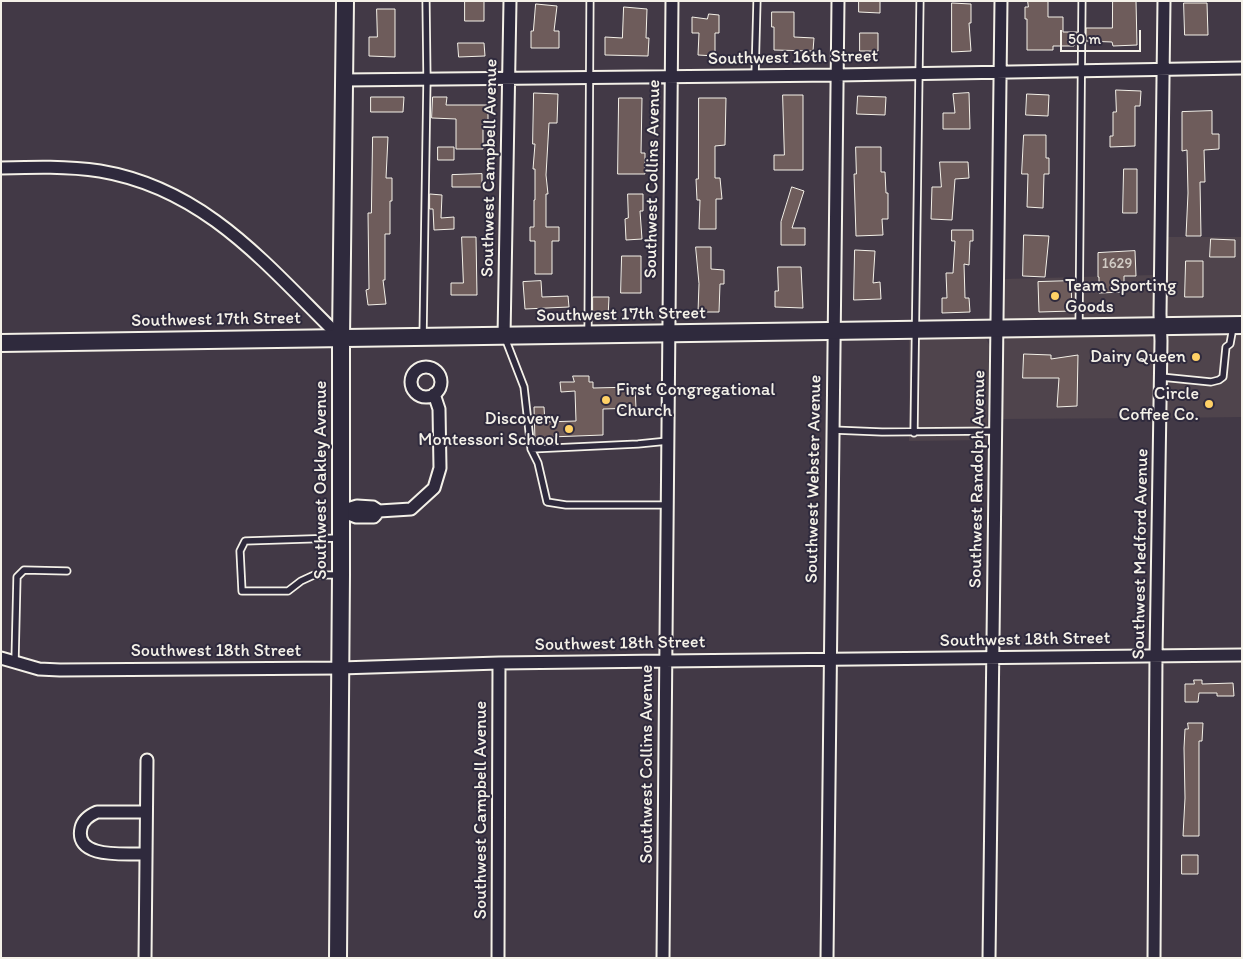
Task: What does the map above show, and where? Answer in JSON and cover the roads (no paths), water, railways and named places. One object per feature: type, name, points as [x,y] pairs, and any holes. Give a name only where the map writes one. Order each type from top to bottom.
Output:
[{"type":"main road","name":"Southwest Oakley Avenue","points":[[338,958],[341,574],[340,338],[345,1]]},
{"type":"main road","name":"Southwest 17th Street","points":[[1,343],[1238,325]]},
{"type":"street","name":"Southwest Campbell Avenue","points":[[504,336],[510,1]]},
{"type":"street","name":"Southwest Collins Avenue","points":[[663,958],[672,1]]},
{"type":"street","name":"Southwest Webster Avenue","points":[[827,958],[838,1]]},
{"type":"street","name":"Southwest Randolph Avenue","points":[[989,958],[1001,1]]},
{"type":"street","name":"Southwest Medford Avenue","points":[[1154,958],[1164,1]]},
{"type":"street","name":"Southwest 16th Street","points":[[344,80],[1082,72],[1242,68]]},
{"type":"street","points":[[1,168],[68,168],[100,171],[152,186],[172,194],[229,230],[340,338]]},
{"type":"street","points":[[341,510],[356,517],[374,517],[379,511],[411,509],[434,488],[440,468],[439,409],[434,394]]},
{"type":"street","name":"Southwest 18th Street","points":[[1,658],[39,668],[60,670],[340,668],[499,663],[1242,655]]},
{"type":"street","name":"Southwest Campbell Avenue","points":[[498,958],[499,663]]},
{"type":"street","points":[[145,958],[147,760]]},
{"type":"street","points":[[146,812],[97,812],[92,814],[83,823],[81,835],[86,846],[97,852],[146,854]]},
{"type":"lane","points":[[423,337],[427,79],[426,1]]},
{"type":"lane","points":[[588,335],[590,1]]},
{"type":"lane","points":[[754,76],[756,1]]},
{"type":"lane","points":[[914,432],[920,1]]},
{"type":"lane","points":[[1079,328],[1082,1]]},
{"type":"lane","points":[[1161,377],[1211,382],[1219,380],[1223,377],[1226,347],[1230,344],[1238,325]]},
{"type":"lane","points":[[504,336],[524,387],[530,449],[538,463],[547,502],[566,505],[668,506]]},
{"type":"lane","points":[[833,430],[914,432],[996,431]]},
{"type":"lane","points":[[530,449],[668,441]]},
{"type":"lane","points":[[341,538],[245,541],[240,550],[242,591],[288,591],[301,581],[314,575],[341,574]]},
{"type":"lane","points":[[15,661],[17,577],[24,570],[67,570]]},
{"type":"place","name":"Team Sporting Goods","points":[[1055,296]]},
{"type":"place","name":"Dairy Queen","points":[[1196,357]]},
{"type":"place","name":"First Congregational Church","points":[[606,400]]},
{"type":"place","name":"Circle Coffee Co.","points":[[1209,404]]},
{"type":"place","name":"Discovery Montessori School","points":[[569,429]]}]
